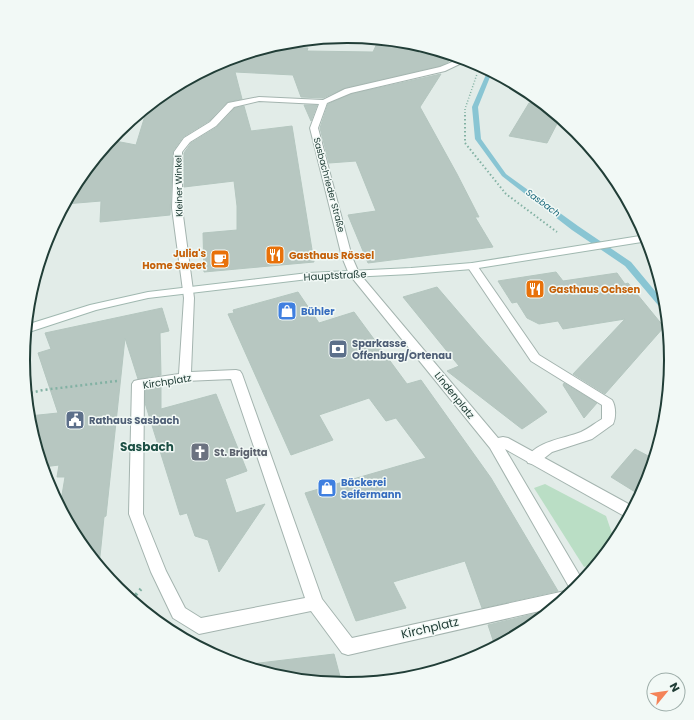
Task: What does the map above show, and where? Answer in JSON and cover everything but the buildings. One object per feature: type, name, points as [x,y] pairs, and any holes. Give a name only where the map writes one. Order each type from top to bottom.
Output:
[{"type":"street","points":[[324,102],[348,91],[442,69],[456,63]]},
{"type":"street","name":"Kleiner Winkel","points":[[185,377],[188,289],[177,208],[178,152],[186,140],[213,124],[231,105],[246,100],[260,99],[324,102]]},
{"type":"street","name":"Sasbachrieder Straße","points":[[324,102],[314,128],[348,257],[354,274]]},
{"type":"street","name":"Hauptstraße","points":[[32,327],[94,307],[148,295],[188,289],[300,277],[472,266],[641,241]]},
{"type":"street","points":[[472,266],[535,358],[608,403],[608,421],[587,435],[547,448],[533,459]]},
{"type":"street","name":"Lindenplatz","points":[[354,274],[495,444],[574,581]]},
{"type":"street","name":"Kirchplatz","points":[[315,603],[199,626],[179,613],[159,572],[136,514],[138,384],[185,377],[236,374],[315,603],[348,646],[553,601]]},
{"type":"street","points":[[495,444],[502,442],[626,510]]},
{"type":"path","points":[[478,73],[465,109],[465,143],[506,194],[559,234],[559,236]]},
{"type":"path","points":[[32,393],[122,380],[138,384]]},
{"type":"green space","points":[[545,484],[606,516],[612,534],[587,566],[584,567],[534,488]]},
{"type":"waterway","name":"Sasbach","points":[[488,76],[475,107],[478,139],[504,175],[575,228],[628,264],[658,300]]},
{"type":"place","name":"Gasthaus Rössel","points":[[275,255]]},
{"type":"place","name":"Julia's Home Sweet","points":[[220,259]]},
{"type":"place","name":"Gasthaus Ochsen","points":[[535,289]]},
{"type":"place","name":"Bühler","points":[[287,311]]},
{"type":"place","name":"Sparkasse Offenburg/Ortenau","points":[[338,349]]},
{"type":"place","name":"Rathaus Sasbach","points":[[75,420]]},
{"type":"place","name":"St. Brigitta","points":[[200,452]]},
{"type":"place","name":"Bäckerei Seifermann","points":[[327,488]]},
{"type":"district","name":"Sasbach","points":[[147,447]]}]
